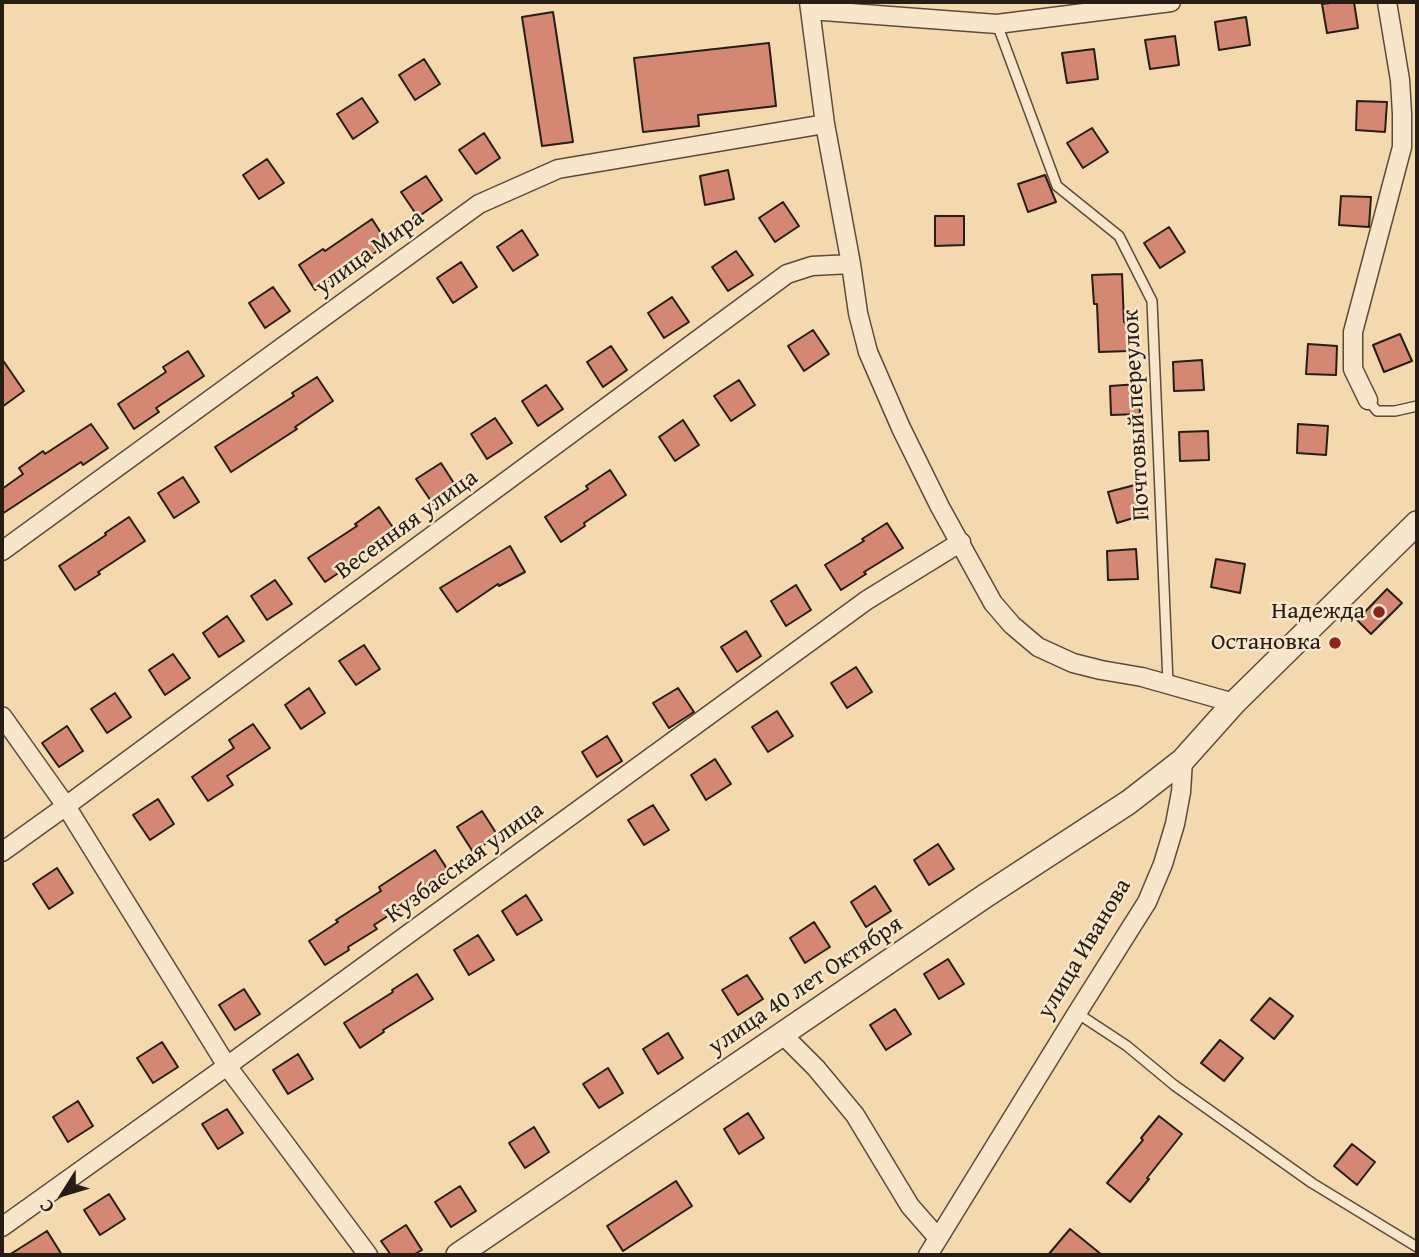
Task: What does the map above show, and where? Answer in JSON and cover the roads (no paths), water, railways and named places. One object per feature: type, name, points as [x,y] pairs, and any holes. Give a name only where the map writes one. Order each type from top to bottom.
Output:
[{"type":"street","points":[[1171,2],[997,24],[810,6],[825,124],[858,313],[868,352],[940,507],[993,603],[1012,625],[1038,647],[1073,663],[1168,683],[1234,703]]},
{"type":"street","points":[[1368,400],[1353,369],[1353,332],[1402,147],[1400,80],[1387,2]]},
{"type":"street","name":"улица Мира","points":[[2,551],[479,204],[558,169],[825,124]]},
{"type":"street","name":"Весенняя улица","points":[[2,852],[787,274],[812,266],[851,264]]},
{"type":"street","points":[[1183,760],[1234,703],[1417,523]]},
{"type":"street","name":"Кузбасская улица","points":[[2,1227],[228,1066],[867,600],[961,542]]},
{"type":"street","points":[[2,716],[66,806],[228,1066],[368,1255]]},
{"type":"street","name":"улица Иванова","points":[[928,1255],[1147,902],[1163,864],[1175,824],[1183,760]]},
{"type":"street","name":"улица 40 лет Октября","points":[[458,1255],[1129,802],[1183,760]]},
{"type":"street","points":[[782,1034],[816,1068],[855,1115],[910,1206],[939,1238]]},
{"type":"lane","name":"Почтовый переулок","points":[[997,24],[1057,186],[1119,236],[1152,301],[1168,683]]},
{"type":"lane","points":[[1368,400],[1377,411],[1417,407]]},
{"type":"lane","points":[[1077,1013],[1128,1046],[1174,1084],[1312,1182],[1417,1247]]},
{"type":"place","name":"Надежда","points":[[1379,612]]},
{"type":"place","name":"Остановка","points":[[1335,643]]}]
